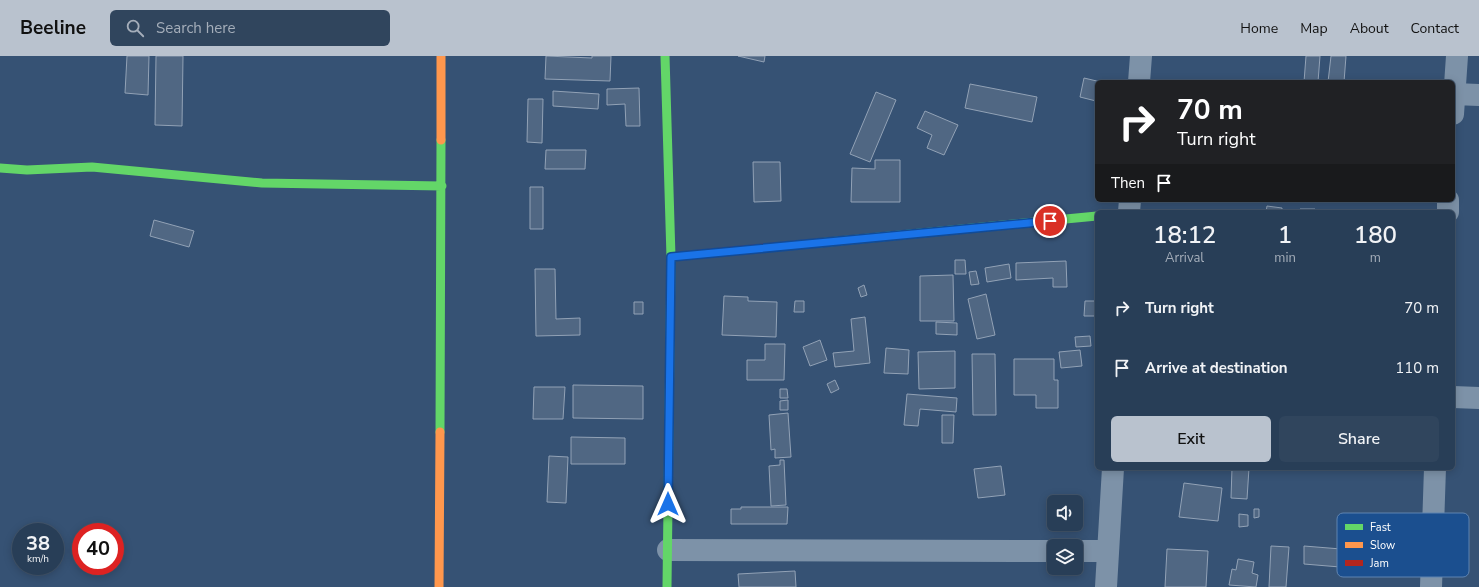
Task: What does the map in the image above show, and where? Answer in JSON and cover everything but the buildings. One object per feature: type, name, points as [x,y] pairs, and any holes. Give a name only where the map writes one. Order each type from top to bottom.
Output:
[{"type":"street","points":[[439,587],[442,186],[441,56]]},
{"type":"street","points":[[665,56],[671,257],[668,587]]},
{"type":"street","points":[[1139,80],[1141,56]]},
{"type":"street","points":[[1455,88],[1457,56]]},
{"type":"street","points":[[1455,104],[1479,95]]},
{"type":"street","points":[[0,168],[26,170],[92,167],[262,183],[442,186]]},
{"type":"street","points":[[671,257],[1095,216]]},
{"type":"street","points":[[1455,397],[1479,398]]},
{"type":"street","points":[[1106,587],[1113,470]]},
{"type":"street","points":[[1433,513],[1435,470]]},
{"type":"street","points":[[668,550],[1047,551]]},
{"type":"street","points":[[1083,551],[1108,552]]},
{"type":"street","points":[[1431,577],[1431,587]]},
{"type":"traffic: fast","points":[[665,56],[671,257],[667,587]]},
{"type":"traffic: fast","points":[[440,432],[441,140]]},
{"type":"traffic: fast","points":[[0,168],[27,170],[92,167],[262,183],[442,186]]},
{"type":"traffic: fast","points":[[818,243],[1095,216]]},
{"type":"traffic: slow","points":[[441,56],[441,140]]},
{"type":"traffic: slow","points":[[439,587],[440,432]]},
{"type":"traffic: jam","points":[[671,257],[818,243]]},
{"type":"route","points":[[668,504],[671,257],[1050,221]]}]
